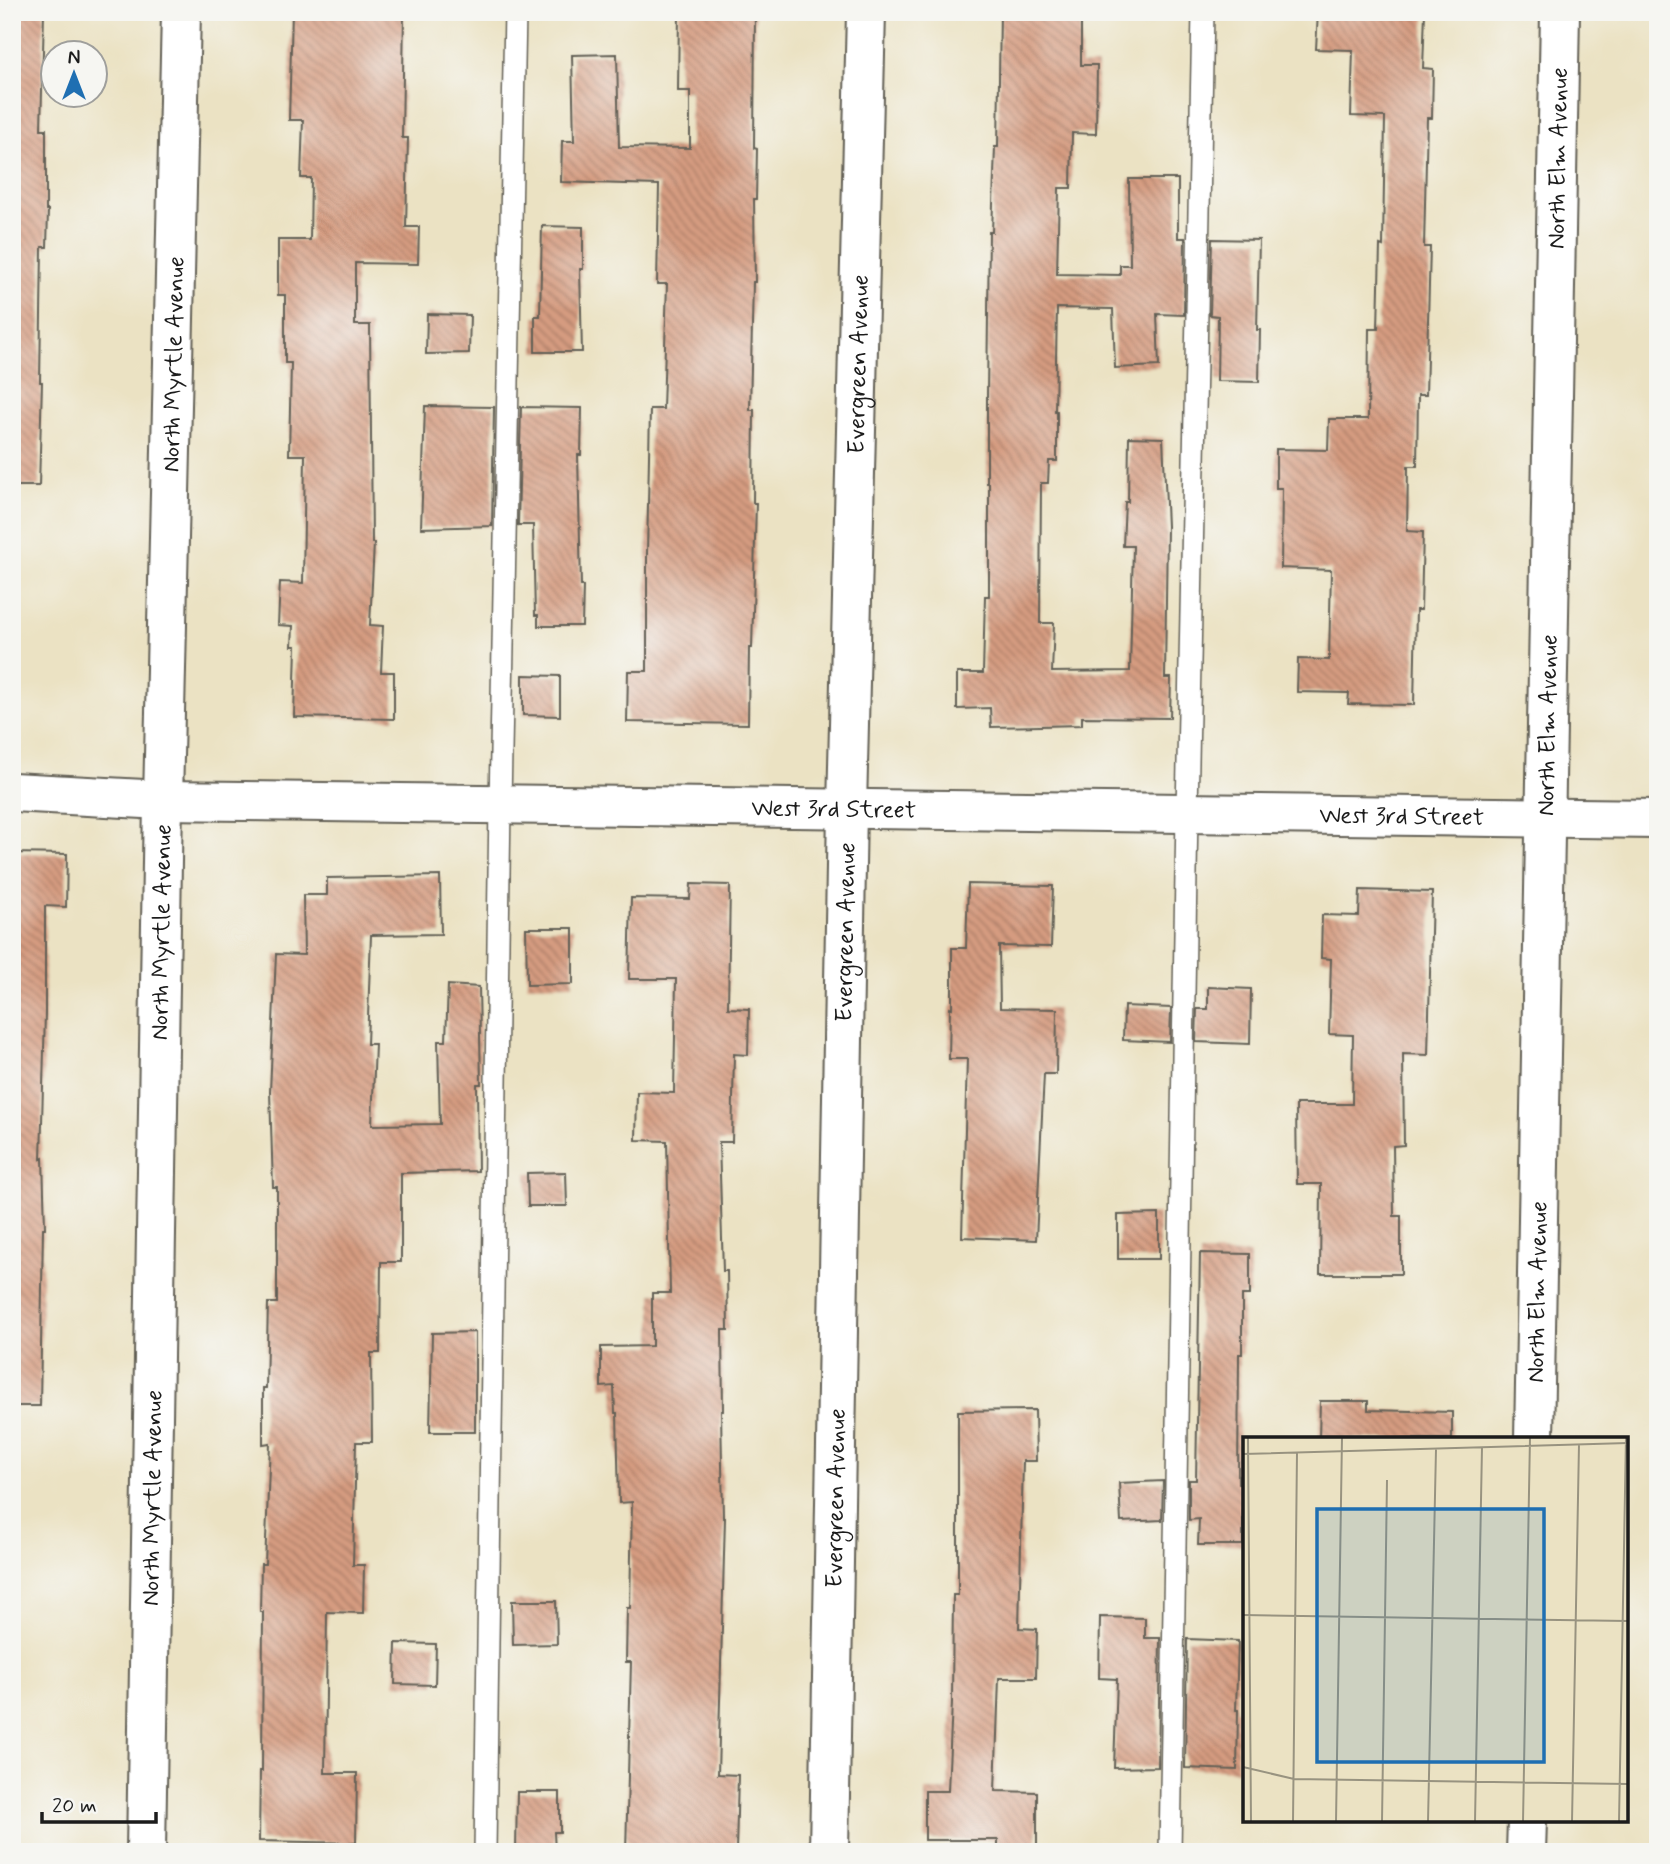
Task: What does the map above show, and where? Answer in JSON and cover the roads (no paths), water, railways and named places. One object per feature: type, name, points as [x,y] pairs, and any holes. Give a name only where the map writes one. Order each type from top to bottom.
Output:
[{"type":"street","name":"North Myrtle Avenue","points":[[146,1852],[163,800],[181,12]]},
{"type":"street","name":"Evergreen Avenue","points":[[829,1852],[847,808],[866,12]]},
{"type":"street","name":"North Elm Avenue","points":[[1534,1437],[1560,12]]},
{"type":"street","name":"West 3rd Street","points":[[12,792],[163,800],[1658,819]]},
{"type":"street","points":[[1526,1852],[1527,1822]]},
{"type":"lane","points":[[485,1852],[515,12]]},
{"type":"lane","points":[[1170,1852],[1203,12]]}]
